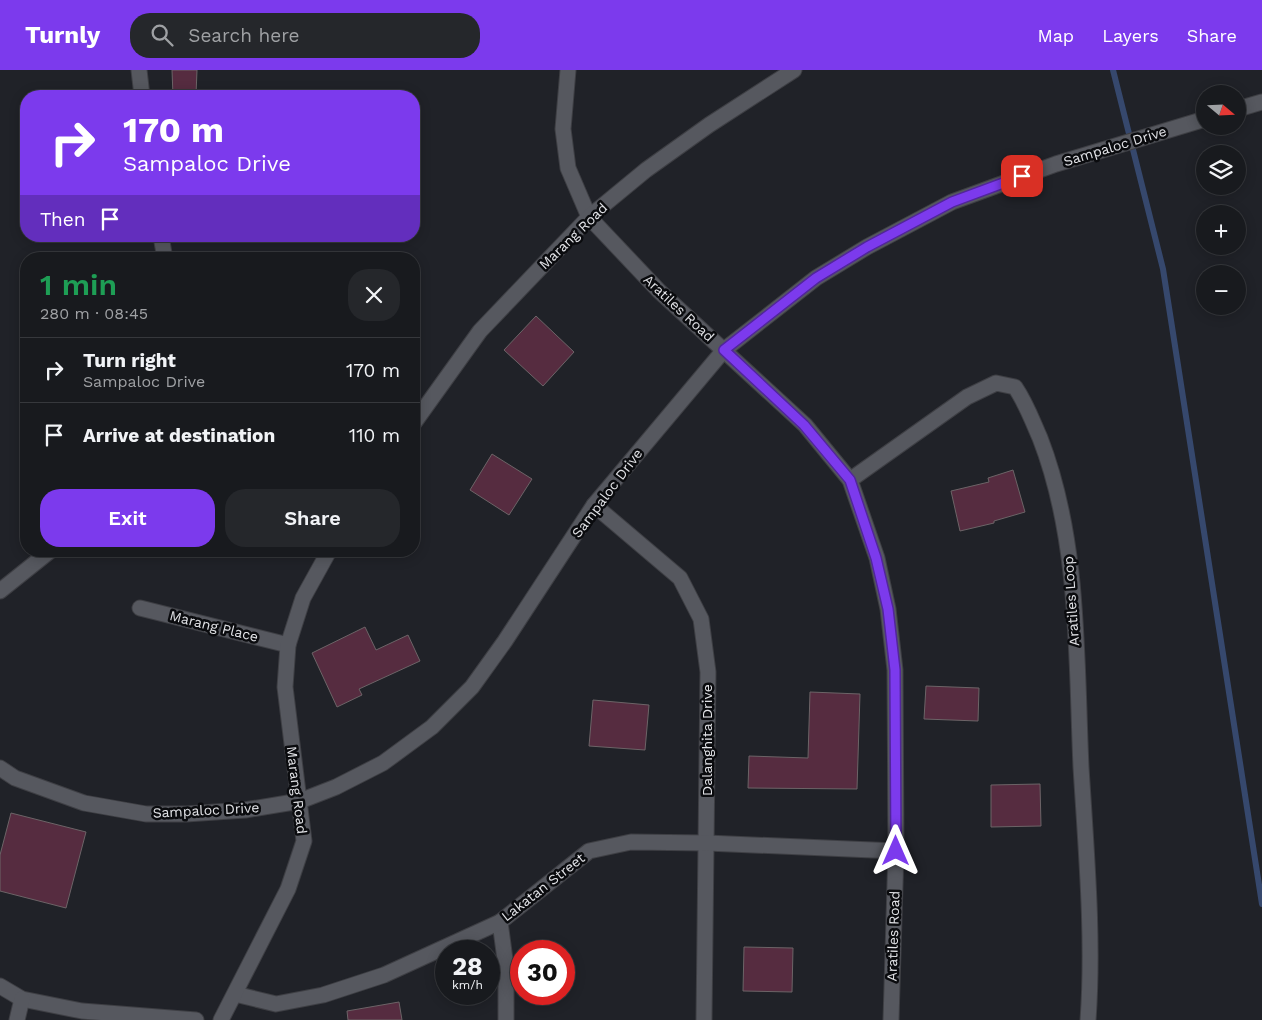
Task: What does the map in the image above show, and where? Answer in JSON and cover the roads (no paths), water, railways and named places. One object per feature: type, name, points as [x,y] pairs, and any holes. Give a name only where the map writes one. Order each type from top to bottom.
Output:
[{"type":"street","points":[[139,70],[141,90]]},
{"type":"street","name":"Aratiles Road","points":[[568,70],[563,130],[568,168],[589,217],[659,291],[804,425],[850,480],[876,558],[888,609],[895,670],[896,851],[890,1020]]},
{"type":"street","name":"Marang Road","points":[[420,415],[480,331],[589,217],[646,170],[693,136],[794,70]]},
{"type":"street","points":[[1246,107],[1262,102]]},
{"type":"street","name":"Sampaloc Drive","points":[[0,768],[15,778],[84,803],[146,814],[245,810],[300,801],[336,787],[383,763],[432,726],[472,687],[505,641],[594,505],[724,350],[816,278],[867,247],[952,202],[1056,164],[1196,122]]},
{"type":"street","name":"Aratiles Loop","points":[[850,480],[967,397],[996,383],[1015,387],[1026,402],[1046,456],[1055,488],[1071,566],[1087,875],[1088,1020]]},
{"type":"street","name":"Dalanghita Drive","points":[[594,505],[680,578],[701,620],[708,672],[704,1020]]},
{"type":"street","points":[[0,591],[42,557]]},
{"type":"street","name":"Marang Road","points":[[222,1020],[288,889],[304,841],[285,687],[288,645],[303,598],[325,557]]},
{"type":"street","name":"Marang Place","points":[[140,608],[288,645]]},
{"type":"street","name":"Lakatan Street","points":[[236,994],[276,1004],[323,995],[384,975],[500,922],[589,851],[631,842],[707,842],[896,851]]},
{"type":"street","points":[[500,922],[506,967],[506,1020]]},
{"type":"street","points":[[0,986],[22,999],[82,1011],[196,1020]]},
{"type":"street","points":[[17,1020],[22,999]]},
{"type":"waterway","points":[[1113,70],[1163,269],[1262,904]]}]
